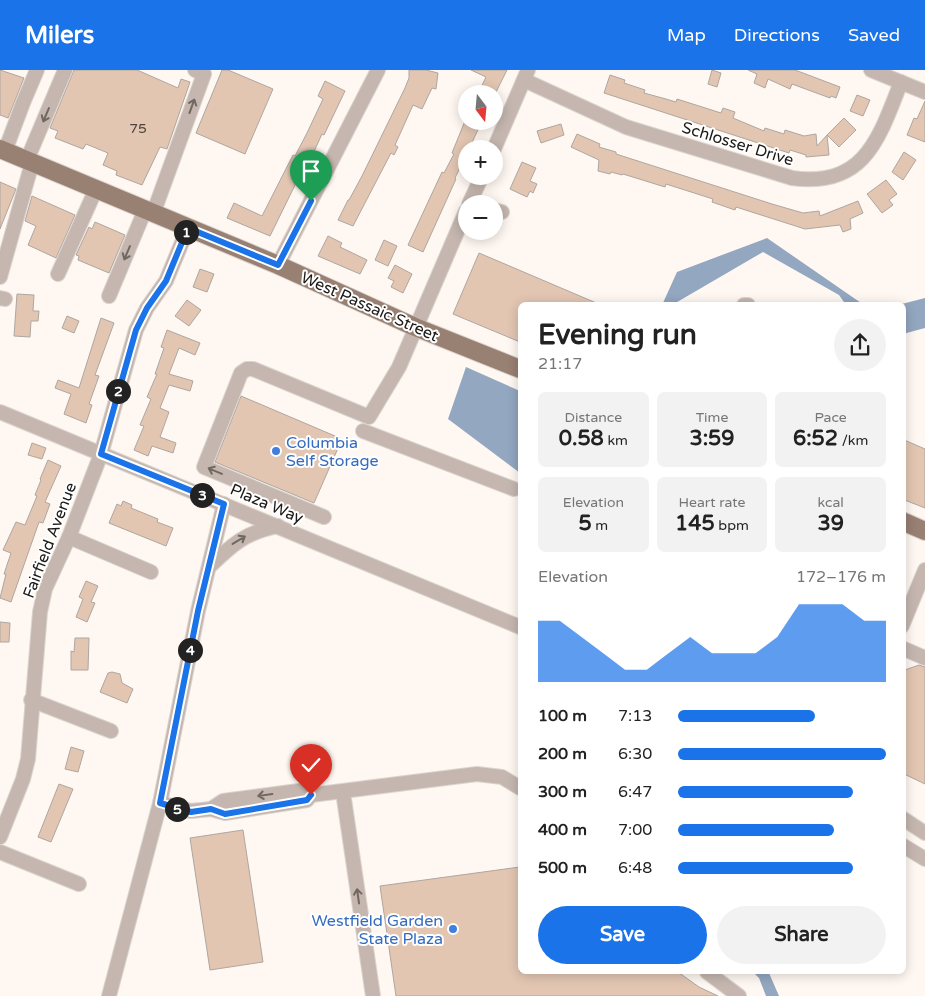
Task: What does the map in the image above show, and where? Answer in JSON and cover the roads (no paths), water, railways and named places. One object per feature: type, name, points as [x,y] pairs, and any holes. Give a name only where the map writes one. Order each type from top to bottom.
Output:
[{"type":"main road","name":"West Passaic Street","points":[[3,150],[278,265],[415,327],[518,368]]},
{"type":"main road","points":[[906,523],[925,531]]},
{"type":"street","points":[[3,150],[37,70]]},
{"type":"street","points":[[0,277],[29,162],[65,70]]},
{"type":"street","points":[[109,296],[177,149],[204,74],[195,70]]},
{"type":"street","points":[[278,265],[378,70]]},
{"type":"street","points":[[872,70],[925,92]]},
{"type":"street","points":[[498,140],[526,75]]},
{"type":"street","name":"Schlosser Drive","points":[[526,75],[626,127],[792,178],[806,180],[838,174],[864,158],[881,134],[901,82]]},
{"type":"street","points":[[58,274],[96,189]]},
{"type":"street","name":"Fairfield Avenue","points":[[0,836],[23,779],[28,759],[31,700],[40,612],[45,589],[69,538],[101,454],[136,330],[147,308],[166,281],[188,228]]},
{"type":"street","points":[[324,518],[204,466],[241,373],[247,369],[253,369],[369,418],[399,367],[415,327],[458,233]]},
{"type":"street","name":"Plaza Way","points":[[0,412],[518,625]]},
{"type":"street","points":[[363,431],[514,489]]},
{"type":"street","points":[[109,996],[160,803],[198,611],[224,504]]},
{"type":"street","points":[[209,568],[233,543],[264,529],[278,526]]},
{"type":"street","points":[[69,538],[151,572]]},
{"type":"street","points":[[906,616],[925,570]]},
{"type":"street","points":[[906,650],[925,658]]},
{"type":"street","points":[[31,700],[111,731]]},
{"type":"street","points":[[160,803],[191,812],[211,809],[225,814],[307,800],[311,795],[451,776],[485,774],[502,777],[518,787]]},
{"type":"street","points":[[344,792],[373,996]]},
{"type":"street","points":[[906,821],[925,833]]},
{"type":"street","points":[[906,847],[925,859]]},
{"type":"street","points":[[0,852],[79,884]]},
{"type":"street","points":[[709,974],[726,996]]},
{"type":"street","points":[[709,974],[739,996]]},
{"type":"water","points":[[767,238],[860,302],[844,302],[839,295],[763,252],[677,302],[663,302],[677,272]]},
{"type":"water","points":[[925,298],[925,328],[906,333],[906,303]]},
{"type":"water","points":[[466,367],[518,390],[518,472],[448,419]]},
{"type":"water","points":[[755,974],[769,974],[779,996],[766,996],[759,978]]},
{"type":"place","name":"Columbia Self Storage","points":[[276,451]]},
{"type":"place","name":"Westfield Garden State Plaza","points":[[453,929]]}]
